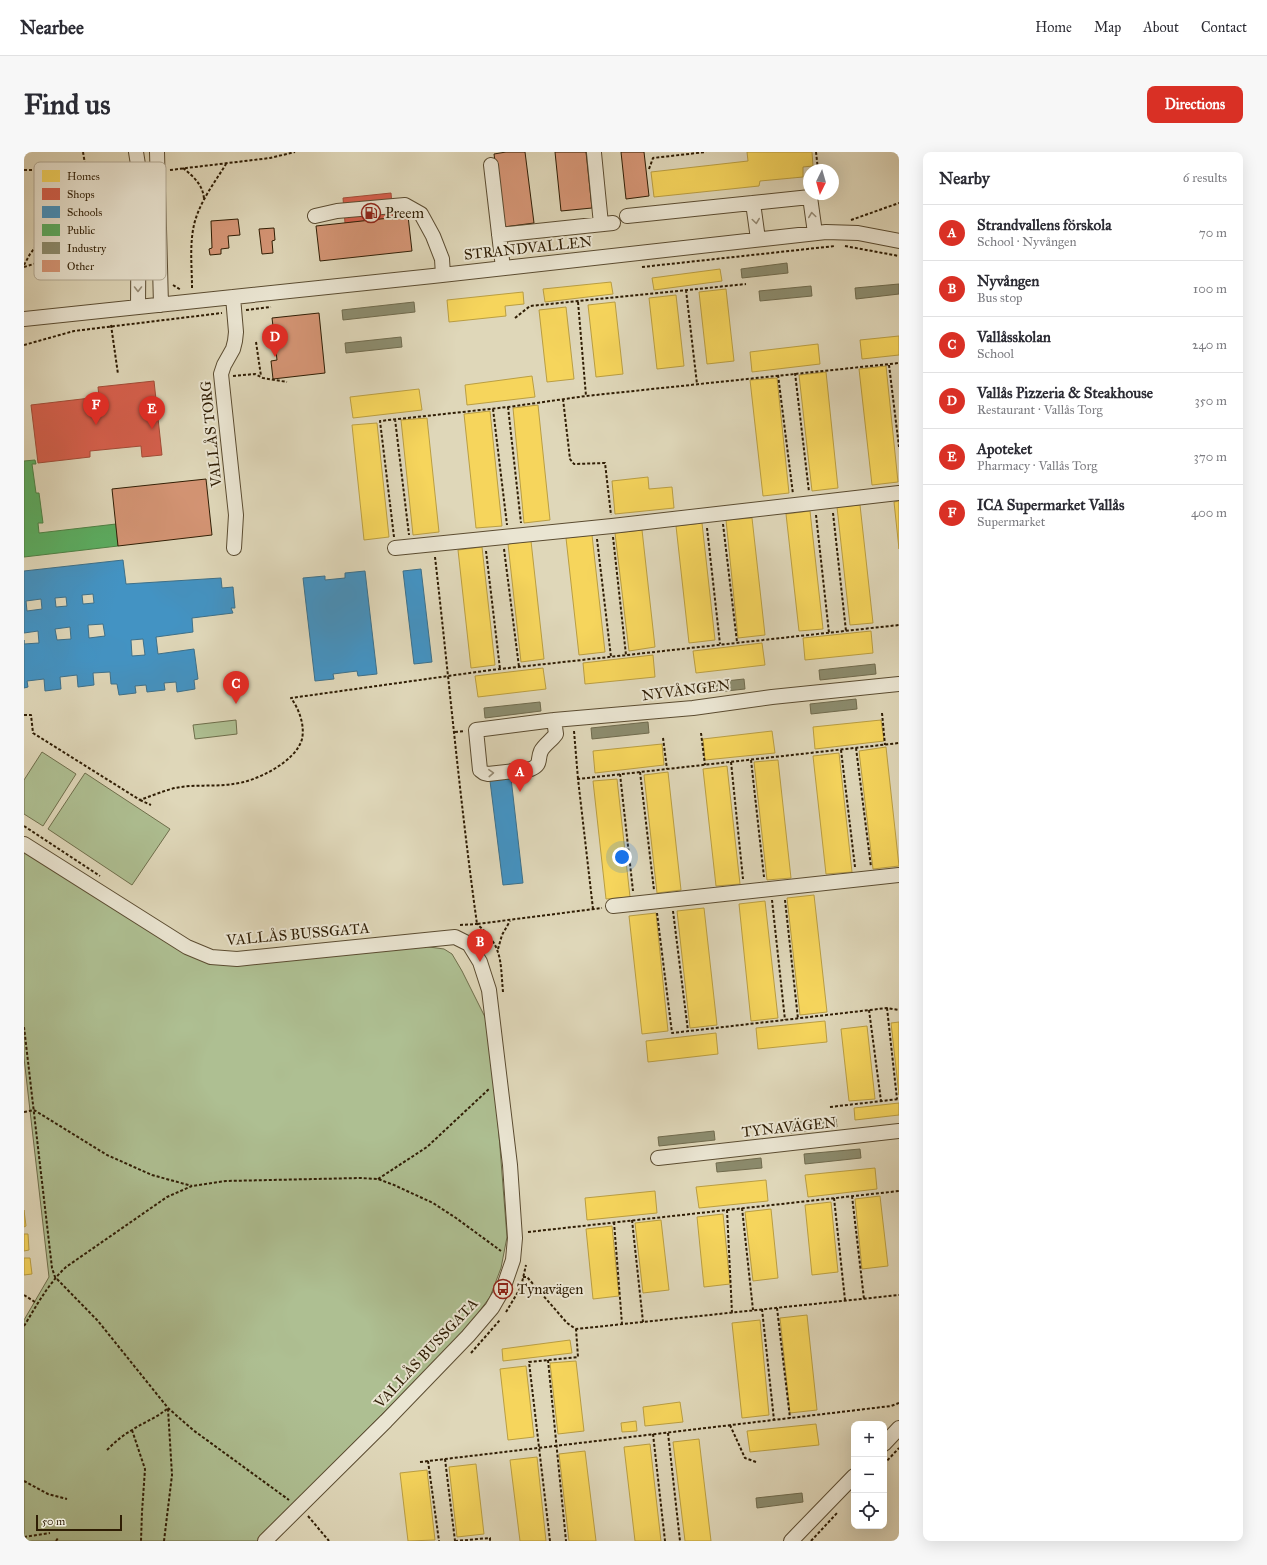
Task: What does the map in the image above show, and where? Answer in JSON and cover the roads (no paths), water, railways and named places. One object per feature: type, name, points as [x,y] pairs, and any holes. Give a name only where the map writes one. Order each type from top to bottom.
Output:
[{"type":"street","points":[[136,152],[138,162]]},
{"type":"street","points":[[157,152],[157,162]]},
{"type":"street","points":[[499,235],[607,224],[594,153]]},
{"type":"street","points":[[491,165],[503,268]]},
{"type":"street","points":[[627,216],[810,197],[815,233]]},
{"type":"street","points":[[753,203],[758,240]]},
{"type":"street","points":[[315,216],[336,211],[405,205],[421,214],[433,236],[442,258],[443,275]]},
{"type":"street","name":"STRANDVALLEN","points":[[24,319],[443,275],[826,232],[848,232],[899,241]]},
{"type":"street","points":[[138,280],[138,307]]},
{"type":"street","points":[[160,280],[161,304]]},
{"type":"street","name":"VALLÅS TORG","points":[[233,297],[236,341],[224,365],[221,377],[236,515],[234,548]]},
{"type":"street","points":[[395,548],[722,514],[899,493]]},
{"type":"street","name":"NYVÅNGEN","points":[[554,720],[556,734],[552,740],[542,748],[539,763],[531,769],[488,774],[480,770],[476,730],[554,720],[686,708],[772,697],[899,684]]},
{"type":"street","name":"VALLÅS BUSSGATA","points":[[24,844],[187,947],[212,957],[237,958],[438,939],[455,945],[467,952],[478,968],[494,1024],[510,1165],[515,1231],[514,1251],[520,1260],[492,1308],[468,1336],[386,1421],[305,1509],[264,1541]]},
{"type":"street","points":[[613,906],[899,875]]},
{"type":"street","name":"TYNAVÄGEN","points":[[658,1158],[899,1131]]},
{"type":"street","points":[[887,1441],[899,1428]]},
{"type":"street","points":[[791,1541],[851,1479]]},
{"type":"place","name":"Preem","points":[[371,213]]},
{"type":"place","name":"Vallås Pizzeria & Steakhouse","points":[[275,357]]},
{"type":"place","name":"ICA Supermarket Vallås","points":[[96,425]]},
{"type":"place","name":"Apoteket","points":[[152,429]]},
{"type":"place","name":"Vallåsskolan","points":[[236,704]]},
{"type":"place","name":"Strandvallens förskola","points":[[520,792]]},
{"type":"place","name":"Nyvången","points":[[480,962]]},
{"type":"place","name":"Tynavägen","points":[[503,1289]]}]
